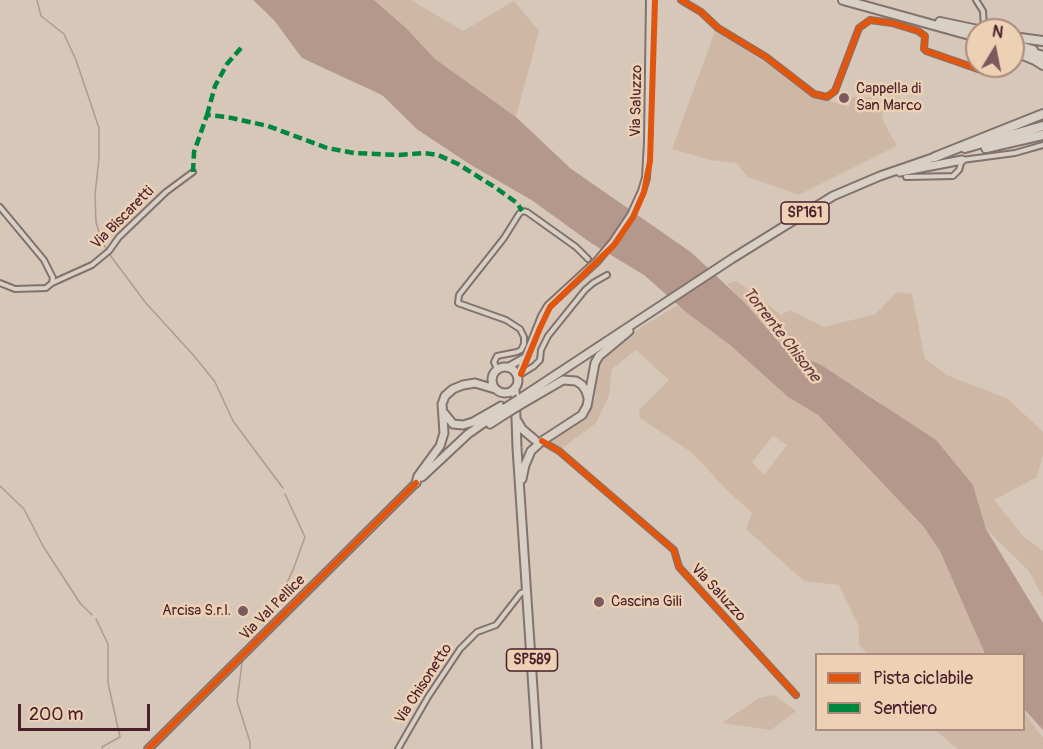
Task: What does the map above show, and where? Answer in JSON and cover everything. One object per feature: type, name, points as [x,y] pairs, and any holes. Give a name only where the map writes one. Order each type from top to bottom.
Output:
[{"type":"highway","points":[[843,0],[965,31]]},
{"type":"highway","points":[[860,0],[942,25]]},
{"type":"highway","points":[[1025,39],[1043,41]]},
{"type":"highway","points":[[1025,50],[1043,54]]},
{"type":"highway","points":[[1025,55],[1043,65]]},
{"type":"highway","name":"SP161","points":[[935,157],[1043,114]]},
{"type":"highway","name":"SP161","points":[[958,150],[1043,126]]},
{"type":"highway","name":"SP161","points":[[958,150],[973,150],[1043,135]]},
{"type":"main road","name":"Via Saluzzo","points":[[518,376],[548,306],[597,261],[624,226],[638,202],[647,167],[651,0]]},
{"type":"main road","name":"SP161","points":[[416,483],[468,434],[517,399],[733,258],[833,196],[880,176],[958,150]]},
{"type":"main road","points":[[880,176],[962,160]]},
{"type":"main road","points":[[538,440],[531,450],[523,451],[517,448],[522,444],[538,440],[582,415],[588,401],[592,372],[599,356],[642,318]]},
{"type":"main road","points":[[416,483],[418,476],[440,446],[444,433],[442,404],[446,396],[453,388],[475,383],[524,358]]},
{"type":"main road","points":[[508,367],[518,376]]},
{"type":"main road","points":[[495,371],[492,381],[495,388]]},
{"type":"main road","name":"SP589","points":[[518,376],[517,448],[537,749]]},
{"type":"main road","points":[[475,383],[495,388],[517,399],[563,380],[576,381],[586,391],[588,401]]},
{"type":"main road","points":[[503,393],[517,399]]},
{"type":"main road","points":[[443,411],[447,419],[463,425],[505,408]]},
{"type":"main road","points":[[517,419],[522,429],[538,440]]},
{"type":"main road","name":"SP589","points":[[522,508],[522,480],[531,450]]},
{"type":"main road","name":"Via Val Pellice","points":[[148,749],[416,483]]},
{"type":"street","points":[[681,0],[701,12],[718,28],[766,57],[814,94],[827,97],[835,91],[860,28],[870,20],[892,23],[918,31],[925,36],[924,49],[926,51],[965,64]]},
{"type":"street","points":[[976,0],[983,11],[981,18]]},
{"type":"street","points":[[906,177],[953,176],[959,170],[962,160],[1015,153],[1043,145]]},
{"type":"street","name":"Via Biscaretti","points":[[0,283],[7,287],[46,288],[92,265],[166,192],[194,172]]},
{"type":"street","points":[[0,207],[44,260],[53,278],[52,283]]},
{"type":"street","points":[[495,371],[494,362],[497,356],[521,350],[524,337],[520,330],[506,320],[458,303],[459,295],[504,238],[522,211],[527,212],[576,247],[588,259]]},
{"type":"street","points":[[518,376],[540,360],[548,336],[585,290],[607,275]]},
{"type":"street","name":"Via Saluzzo","points":[[538,440],[560,451],[674,550],[679,567],[796,695]]},
{"type":"street","name":"Via Chisonetto","points":[[398,749],[428,697],[460,649],[477,632],[495,625],[521,593],[528,590]]},
{"type":"shaded area","points":[[253,0],[374,0],[406,28],[435,59],[516,117],[570,168],[692,253],[744,302],[783,347],[823,366],[936,440],[973,485],[986,529],[1043,623],[1043,730],[1025,710],[1025,653],[985,653],[940,551],[923,526],[818,415],[788,397],[730,345],[686,312],[644,275],[591,243],[533,201],[471,165],[418,130],[382,95],[302,58],[274,20]]},
{"type":"shaded area","points":[[374,0],[411,0],[463,31],[514,1],[539,31],[516,117],[435,59],[406,28]]},
{"type":"shaded area","points":[[715,31],[781,72],[809,94],[849,107],[852,97],[872,98],[882,106],[883,121],[897,146],[799,195],[748,177],[736,163],[711,160],[672,149]]},
{"type":"shaded area","points":[[737,281],[781,315],[790,310],[824,327],[876,314],[897,292],[912,294],[925,359],[947,375],[1008,399],[1043,432],[1043,455],[1037,477],[994,500],[1023,536],[1043,551],[1043,597],[1028,570],[986,529],[973,485],[878,401],[823,366],[783,347],[727,284]]},
{"type":"shaded area","points":[[678,305],[730,345],[788,397],[818,415],[923,526],[940,551],[985,653],[866,653],[859,644],[859,627],[839,585],[804,581],[746,529],[752,513],[691,452],[640,418],[639,410],[669,380],[636,350],[612,369],[609,396],[596,423],[561,449],[551,440],[589,414],[595,398],[597,369],[606,353],[643,326]],"holes":[[[773,436],[787,445],[764,475],[752,462]]]},
{"type":"shaded area","points":[[774,695],[796,711],[771,730],[722,723],[759,698]]},
{"type":"shaded area","points":[[1025,713],[1043,738],[1043,749],[958,749],[936,731],[1025,731]]},
{"type":"waterway","points":[[37,0],[41,16],[64,34],[76,60],[99,128],[95,195],[96,222],[106,248]]},
{"type":"waterway","points":[[110,255],[145,302],[215,382],[233,421],[283,488]]},
{"type":"waterway","points":[[0,486],[24,509],[43,546],[80,603],[92,615]]},
{"type":"waterway","points":[[272,614],[293,570],[305,537],[285,494]]},
{"type":"waterway","points":[[96,619],[108,644],[108,683],[120,737],[102,749]]},
{"type":"waterway","points":[[242,663],[237,701],[250,742],[250,749]]},
{"type":"marked path","points":[[207,115],[215,86],[227,64],[241,48]]},
{"type":"marked path","points":[[193,172],[194,152],[207,115],[227,117],[268,126],[327,148],[354,153],[438,155],[458,164],[496,188],[517,203],[522,211]]},
{"type":"cycle path","points":[[521,374],[550,307],[614,245],[633,217],[644,192],[650,161],[655,0]]},
{"type":"cycle path","points":[[681,0],[701,12],[718,28],[766,57],[814,94],[827,97],[835,91],[859,28],[870,20],[892,23],[918,31],[925,36],[924,49],[926,51],[965,64]]},
{"type":"cycle path","points":[[542,441],[559,451],[674,550],[679,567],[796,695]]},
{"type":"cycle path","points":[[148,749],[416,483]]},
{"type":"place","name":"Cappella di San Marco","points":[[844,98]]},
{"type":"place","name":"Cascina Gili","points":[[599,602]]},
{"type":"place","name":"Arcisa S.r.l.","points":[[243,611]]},
{"type":"water label","name":"Torrente Chisone","points":[[781,335]]}]
